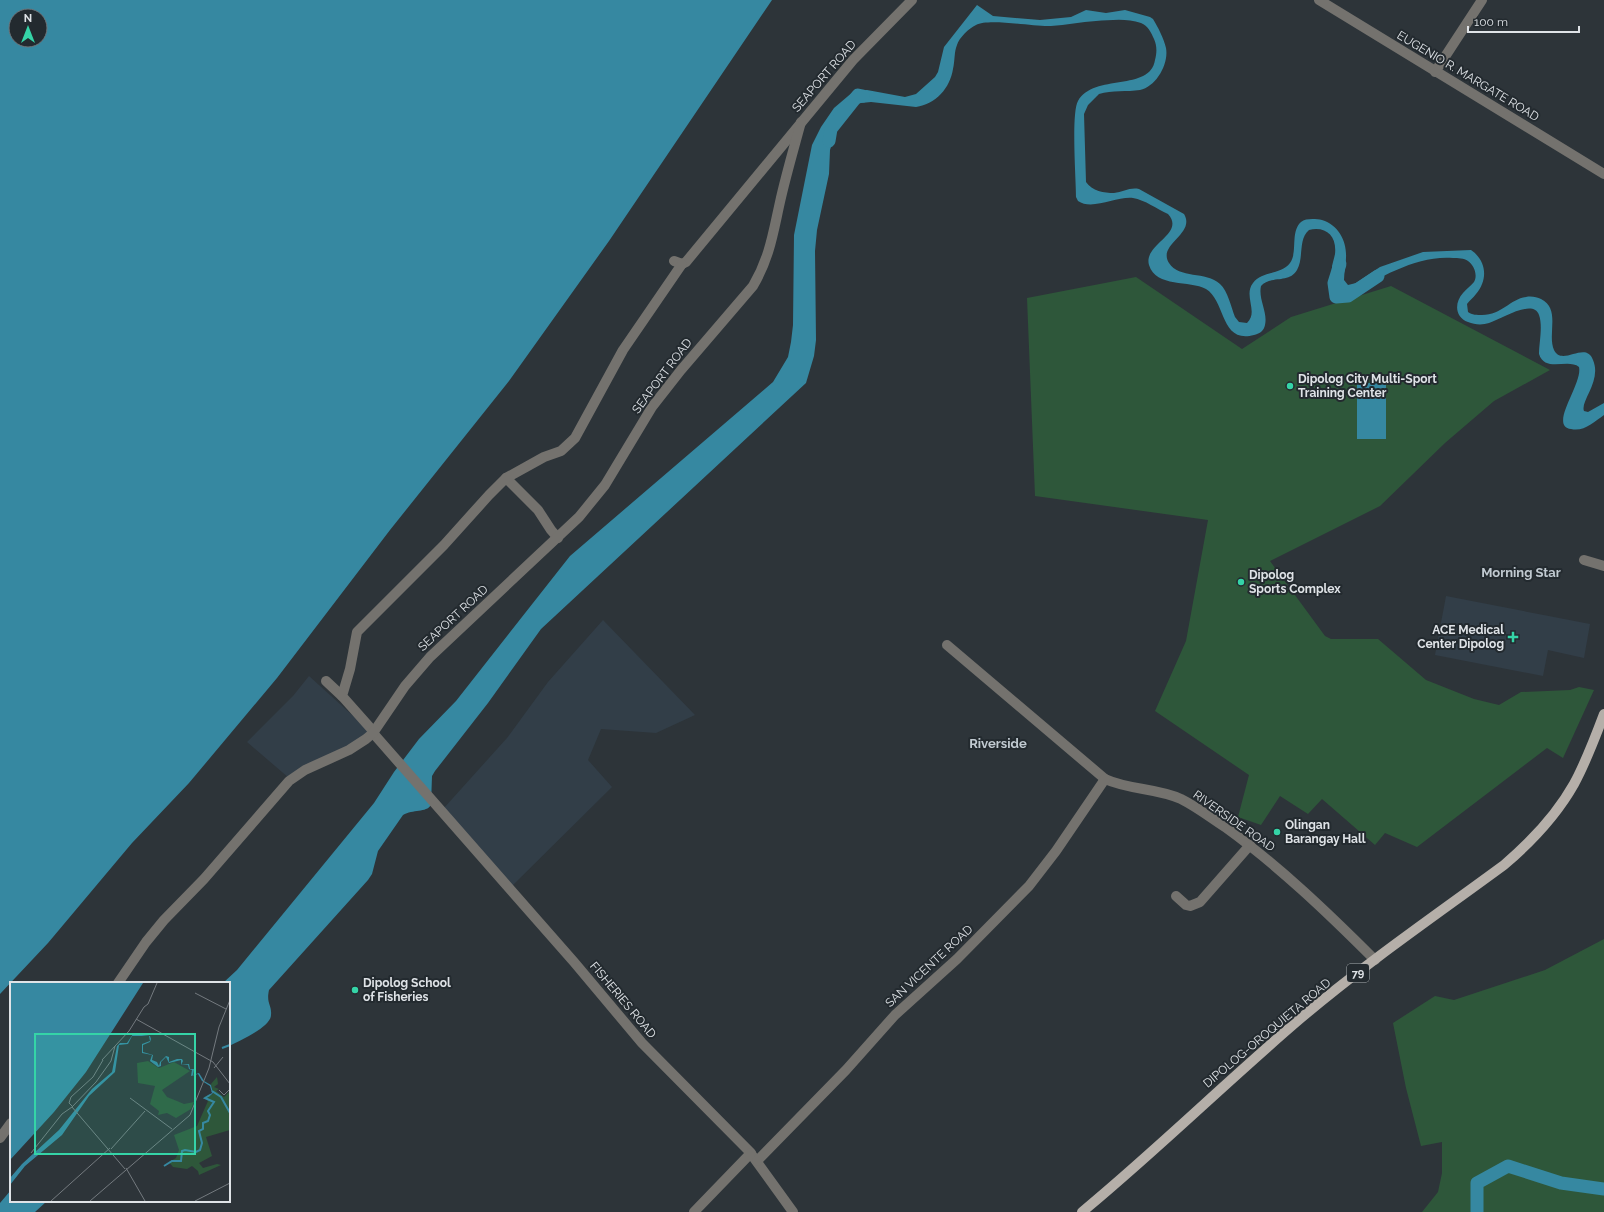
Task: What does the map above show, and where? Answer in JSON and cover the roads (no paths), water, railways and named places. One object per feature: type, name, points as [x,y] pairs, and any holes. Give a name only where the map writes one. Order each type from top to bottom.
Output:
[{"type":"main road","name":"DIPOLOG-OROQUIETA ROAD","points":[[1082,1212],[1297,1022],[1375,960],[1504,865],[1542,830],[1573,785],[1588,755],[1604,714]]},
{"type":"street","name":"SEAPORT ROAD","points":[[119,982],[146,942],[164,920],[204,879],[289,781],[305,770],[359,745],[373,732],[430,656],[558,538],[579,517],[605,485],[652,408],[680,370],[753,286],[763,270],[769,253],[780,201],[801,122],[853,60],[912,0]]},
{"type":"street","name":"EUGENIO R. MARGATE ROAD","points":[[1319,0],[1604,174]]},
{"type":"street","points":[[1435,72],[1482,0]]},
{"type":"street","points":[[342,696],[350,669],[358,632],[444,545],[488,495],[506,478],[544,457],[561,451],[575,438],[623,350],[678,263],[693,254],[801,122]]},
{"type":"street","points":[[506,478],[538,510],[558,538]]},
{"type":"street","points":[[1584,560],[1604,566]]},
{"type":"street","name":"RIVERSIDE ROAD","points":[[947,645],[1105,779],[1121,785],[1162,793],[1181,799],[1197,808],[1250,845],[1334,920],[1375,960]]},
{"type":"street","name":"FISHERIES ROAD","points":[[326,681],[342,696],[373,732],[386,750],[434,802],[574,962],[642,1043],[754,1157],[793,1212]]},
{"type":"street","name":"SAN VICENTE ROAD","points":[[694,1212],[846,1070],[894,1015],[957,959],[1029,886],[1056,851],[1105,779]]},
{"type":"street","points":[[1176,896],[1186,905],[1190,906],[1200,902],[1250,845]]},
{"type":"street","points":[[0,1138],[10,1124]]},
{"type":"water","points":[[0,0],[772,0],[609,241],[509,381],[390,530],[277,678],[189,783],[132,843],[48,943],[0,994]]},
{"type":"water","points":[[977,5],[993,16],[1040,20],[1071,17],[1086,10],[1106,13],[1125,10],[1150,17],[1153,19],[1161,33],[1166,48],[1163,68],[1156,80],[1146,88],[1140,90],[1099,94],[1088,105],[1084,114],[1086,182],[1092,188],[1106,193],[1139,189],[1184,214],[1186,221],[1185,227],[1168,250],[1167,256],[1169,263],[1173,268],[1186,273],[1208,277],[1220,284],[1229,299],[1235,317],[1239,322],[1247,323],[1252,314],[1250,288],[1261,276],[1282,270],[1290,263],[1294,253],[1296,231],[1301,222],[1306,220],[1317,219],[1328,222],[1341,235],[1346,252],[1344,280],[1348,285],[1356,283],[1380,267],[1423,252],[1471,250],[1476,254],[1483,265],[1484,277],[1480,289],[1467,304],[1468,312],[1476,315],[1489,314],[1500,310],[1520,298],[1528,297],[1539,298],[1547,303],[1552,315],[1552,344],[1554,350],[1562,356],[1585,352],[1590,355],[1593,360],[1595,375],[1585,402],[1584,411],[1588,412],[1604,403],[1604,415],[1585,428],[1576,430],[1565,426],[1563,420],[1564,413],[1579,374],[1579,367],[1569,364],[1551,364],[1542,360],[1539,354],[1541,329],[1540,319],[1536,310],[1523,309],[1489,323],[1482,324],[1471,323],[1460,317],[1457,309],[1458,301],[1464,292],[1474,282],[1476,276],[1472,265],[1463,259],[1439,258],[1426,260],[1400,269],[1350,292],[1342,291],[1338,287],[1332,272],[1335,248],[1332,237],[1325,231],[1315,229],[1309,230],[1303,238],[1299,265],[1294,274],[1289,277],[1269,281],[1261,286],[1260,291],[1266,320],[1264,329],[1254,335],[1243,336],[1235,333],[1229,328],[1217,303],[1206,289],[1199,286],[1166,280],[1153,272],[1149,265],[1149,258],[1152,251],[1172,227],[1172,221],[1168,214],[1133,198],[1097,204],[1084,204],[1078,201],[1076,197],[1074,132],[1078,101],[1086,93],[1096,87],[1133,80],[1143,76],[1151,70],[1155,60],[1156,44],[1147,28],[1141,23],[1130,20],[1090,21],[1051,26],[991,22],[976,25],[970,28],[958,42],[949,83],[936,99],[916,107],[871,102],[861,103],[843,108],[835,119],[835,134],[830,150],[829,174],[817,230],[815,251],[816,340],[814,356],[806,383],[541,629],[488,703],[435,771],[432,776],[431,805],[426,809],[403,815],[378,851],[372,874],[368,880],[269,990],[268,998],[271,1012],[270,1020],[254,1033],[230,1046],[230,982],[224,982],[237,970],[374,803],[394,772],[419,739],[456,701],[570,556],[773,382],[788,357],[791,342],[793,325],[794,235],[812,145],[821,127],[834,108],[854,91],[867,90],[905,97],[916,94],[935,77],[938,72],[944,47]]},
{"type":"water","points":[[1357,383],[1386,383],[1386,439],[1357,439]]},
{"type":"water","points":[[10,1191],[10,1202],[46,1202],[35,1212],[0,1212],[0,1203]]},
{"type":"waterway","points":[[829,141],[831,129],[858,95],[863,96]]},
{"type":"waterway","points":[[1340,264],[1334,283],[1336,297],[1348,296],[1378,276]]},
{"type":"waterway","points":[[1477,1212],[1477,1183],[1508,1166],[1561,1183],[1604,1189]]},
{"type":"place","name":"Dipolog City Multi-Sport Training Center","points":[[1290,386]]},
{"type":"place","name":"Dipolog Sports Complex","points":[[1241,582]]},
{"type":"place","name":"ACE Medical Center Dipolog","points":[[1513,637]]},
{"type":"place","name":"Olingan Barangay Hall","points":[[1277,832]]},
{"type":"place","name":"Dipolog School of Fisheries","points":[[355,990]]},
{"type":"district","name":"Morning Star","points":[[1521,572]]},
{"type":"district","name":"Riverside","points":[[998,743]]}]
